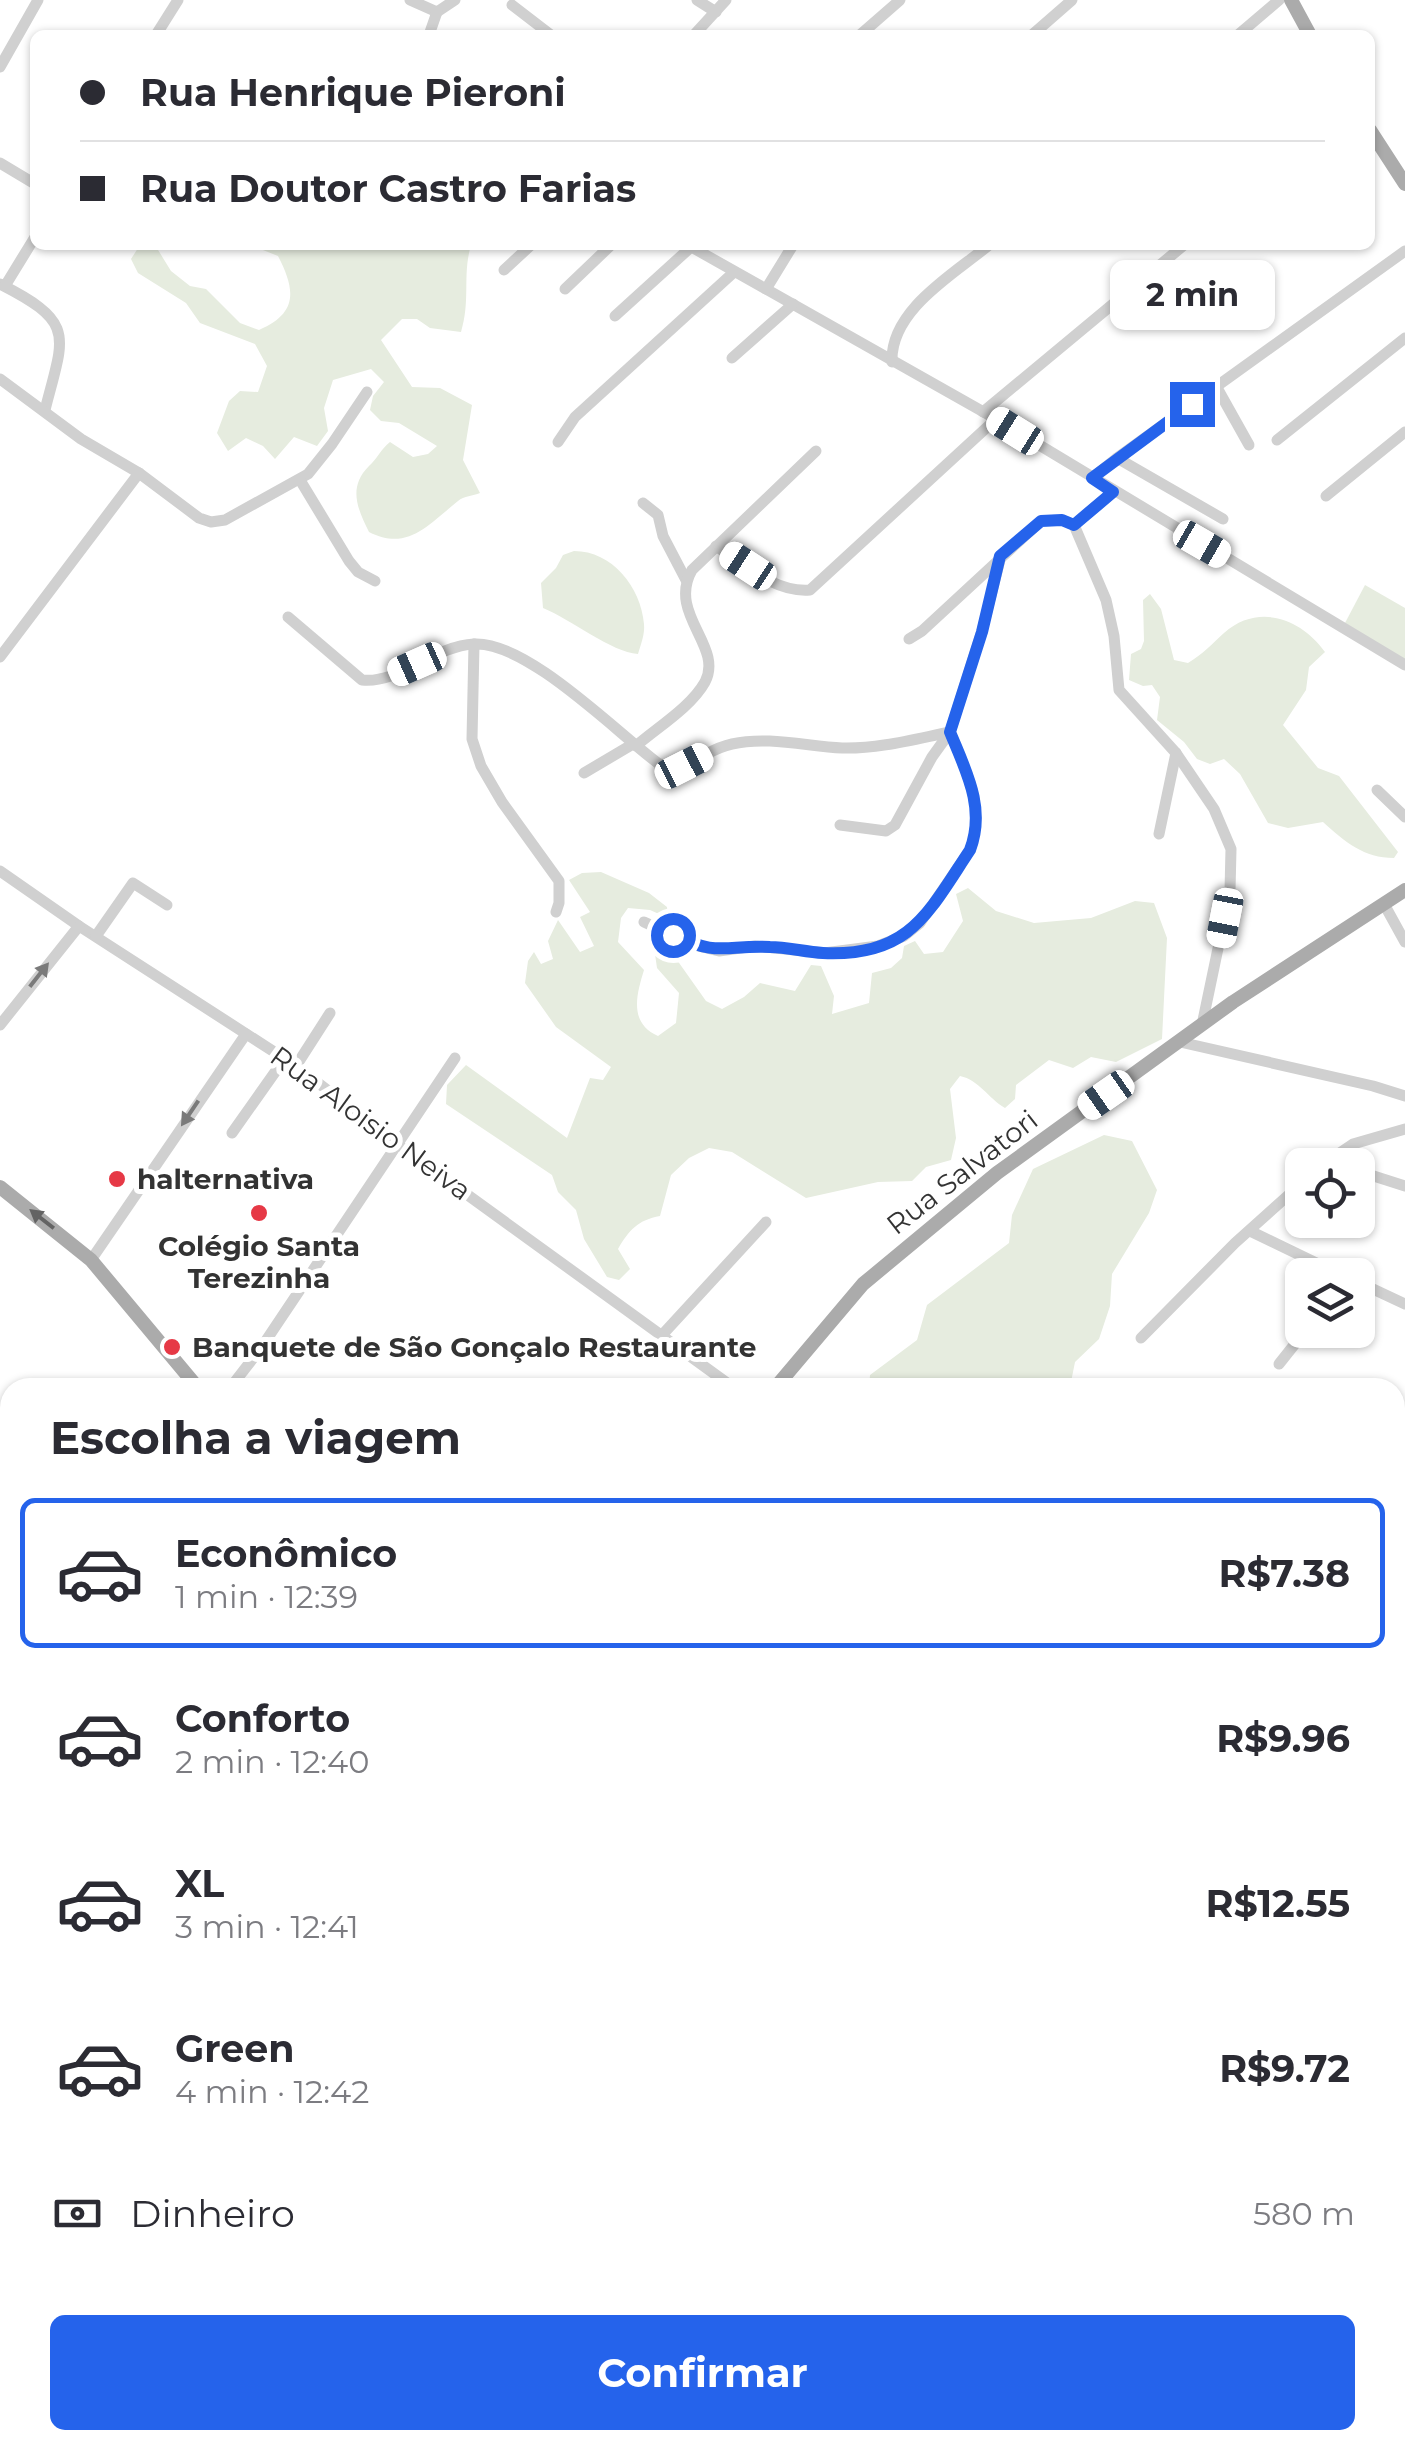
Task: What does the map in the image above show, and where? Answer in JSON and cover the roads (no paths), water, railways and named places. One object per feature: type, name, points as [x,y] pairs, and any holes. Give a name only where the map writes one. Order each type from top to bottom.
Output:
[{"type":"main road","points":[[1290,0],[1307,30]]},
{"type":"main road","points":[[1375,138],[1405,184]]},
{"type":"main road","name":"Rua Salvatori","points":[[783,1378],[816,1336],[889,1261],[997,1173],[1232,1002],[1405,890]]},
{"type":"main road","points":[[0,1186],[91,1260],[190,1378]]},
{"type":"street","points":[[0,67],[38,0]]},
{"type":"street","points":[[159,30],[178,0]]},
{"type":"street","points":[[410,0],[437,12]]},
{"type":"street","points":[[697,0],[716,12]]},
{"type":"street","points":[[699,30],[726,0]]},
{"type":"street","points":[[866,30],[900,0]]},
{"type":"street","points":[[1038,30],[1072,0]]},
{"type":"street","points":[[1244,30],[1280,0]]},
{"type":"street","points":[[430,30],[437,12],[454,1]]},
{"type":"street","points":[[512,5],[544,30]]},
{"type":"street","points":[[0,163],[30,181]]},
{"type":"street","points":[[30,244],[2,285],[45,312],[60,331],[60,354],[45,410]]},
{"type":"street","points":[[504,270],[526,250]]},
{"type":"street","points":[[565,289],[607,250]]},
{"type":"street","points":[[615,316],[686,250]]},
{"type":"street","points":[[696,250],[996,419],[1405,665]]},
{"type":"street","points":[[766,289],[789,250]]},
{"type":"street","points":[[892,362],[900,328],[915,307],[983,250]]},
{"type":"street","points":[[983,412],[1178,250]]},
{"type":"street","points":[[1092,478],[1405,251]]},
{"type":"street","points":[[558,442],[575,417],[733,273]]},
{"type":"street","points":[[732,358],[793,304]]},
{"type":"street","points":[[1277,440],[1405,338]]},
{"type":"street","points":[[0,380],[81,439],[139,473],[199,518],[211,522],[225,520],[300,480],[332,444],[366,392]]},
{"type":"street","points":[[1216,386],[1249,445]]},
{"type":"street","points":[[716,546],[779,586],[791,591],[810,590],[996,419]]},
{"type":"street","points":[[1326,496],[1405,432]]},
{"type":"street","points":[[686,580],[716,546],[816,451]]},
{"type":"street","points":[[1117,458],[1223,519]]},
{"type":"street","points":[[0,657],[139,473]]},
{"type":"street","points":[[300,480],[349,560],[358,572],[375,582]]},
{"type":"street","points":[[1074,525],[1113,492]]},
{"type":"street","points":[[584,773],[635,745],[690,700],[708,676],[708,659],[687,612],[686,580],[663,536],[658,514],[642,502]]},
{"type":"street","points":[[910,639],[1041,521],[1062,520],[1074,525],[1106,600],[1119,690],[1176,753],[1214,810],[1230,849],[1230,891],[1202,1025]]},
{"type":"street","points":[[840,825],[886,830],[895,825],[950,732],[982,632],[1000,556]]},
{"type":"street","points":[[288,617],[362,680],[386,678],[441,650],[474,644],[509,649],[560,684],[660,764],[673,767],[744,741],[847,748],[950,732]]},
{"type":"street","points":[[474,644],[472,739],[480,766],[559,881],[560,903],[556,912]]},
{"type":"street","points":[[644,922],[694,945],[719,951],[754,946],[824,953],[878,946],[904,936],[932,909],[974,838],[976,816],[970,776],[950,732]]},
{"type":"street","points":[[1159,834],[1176,753]]},
{"type":"street","points":[[1377,790],[1405,817]]},
{"type":"street","name":"Rua Aloisio Neiva","points":[[0,870],[79,926],[291,1062],[397,1144],[721,1378]]},
{"type":"street","points":[[96,936],[133,882],[167,905]]},
{"type":"street","points":[[1384,904],[1405,942]]},
{"type":"street","points":[[0,1026],[79,926]]},
{"type":"street","points":[[232,1133],[330,1014]]},
{"type":"street","points":[[91,1260],[246,1034]]},
{"type":"street","points":[[1180,1042],[1405,1096]]},
{"type":"street","points":[[238,1378],[456,1058]]},
{"type":"street","points":[[1346,1148],[1405,1129]]},
{"type":"street","points":[[1375,1176],[1405,1186]]},
{"type":"street","points":[[1142,1338],[1285,1198]]},
{"type":"street","points":[[664,1334],[766,1222]]},
{"type":"street","points":[[1250,1230],[1307,1258]]},
{"type":"street","points":[[1375,1290],[1405,1304]]},
{"type":"street","points":[[1279,1364],[1292,1348]]},
{"type":"place","name":"halternativa","points":[[117,1179]]},
{"type":"place","name":"Colégio Santa Terezinha","points":[[259,1213]]},
{"type":"place","name":"Banquete de São Gonçalo Restaurante","points":[[172,1347]]}]
